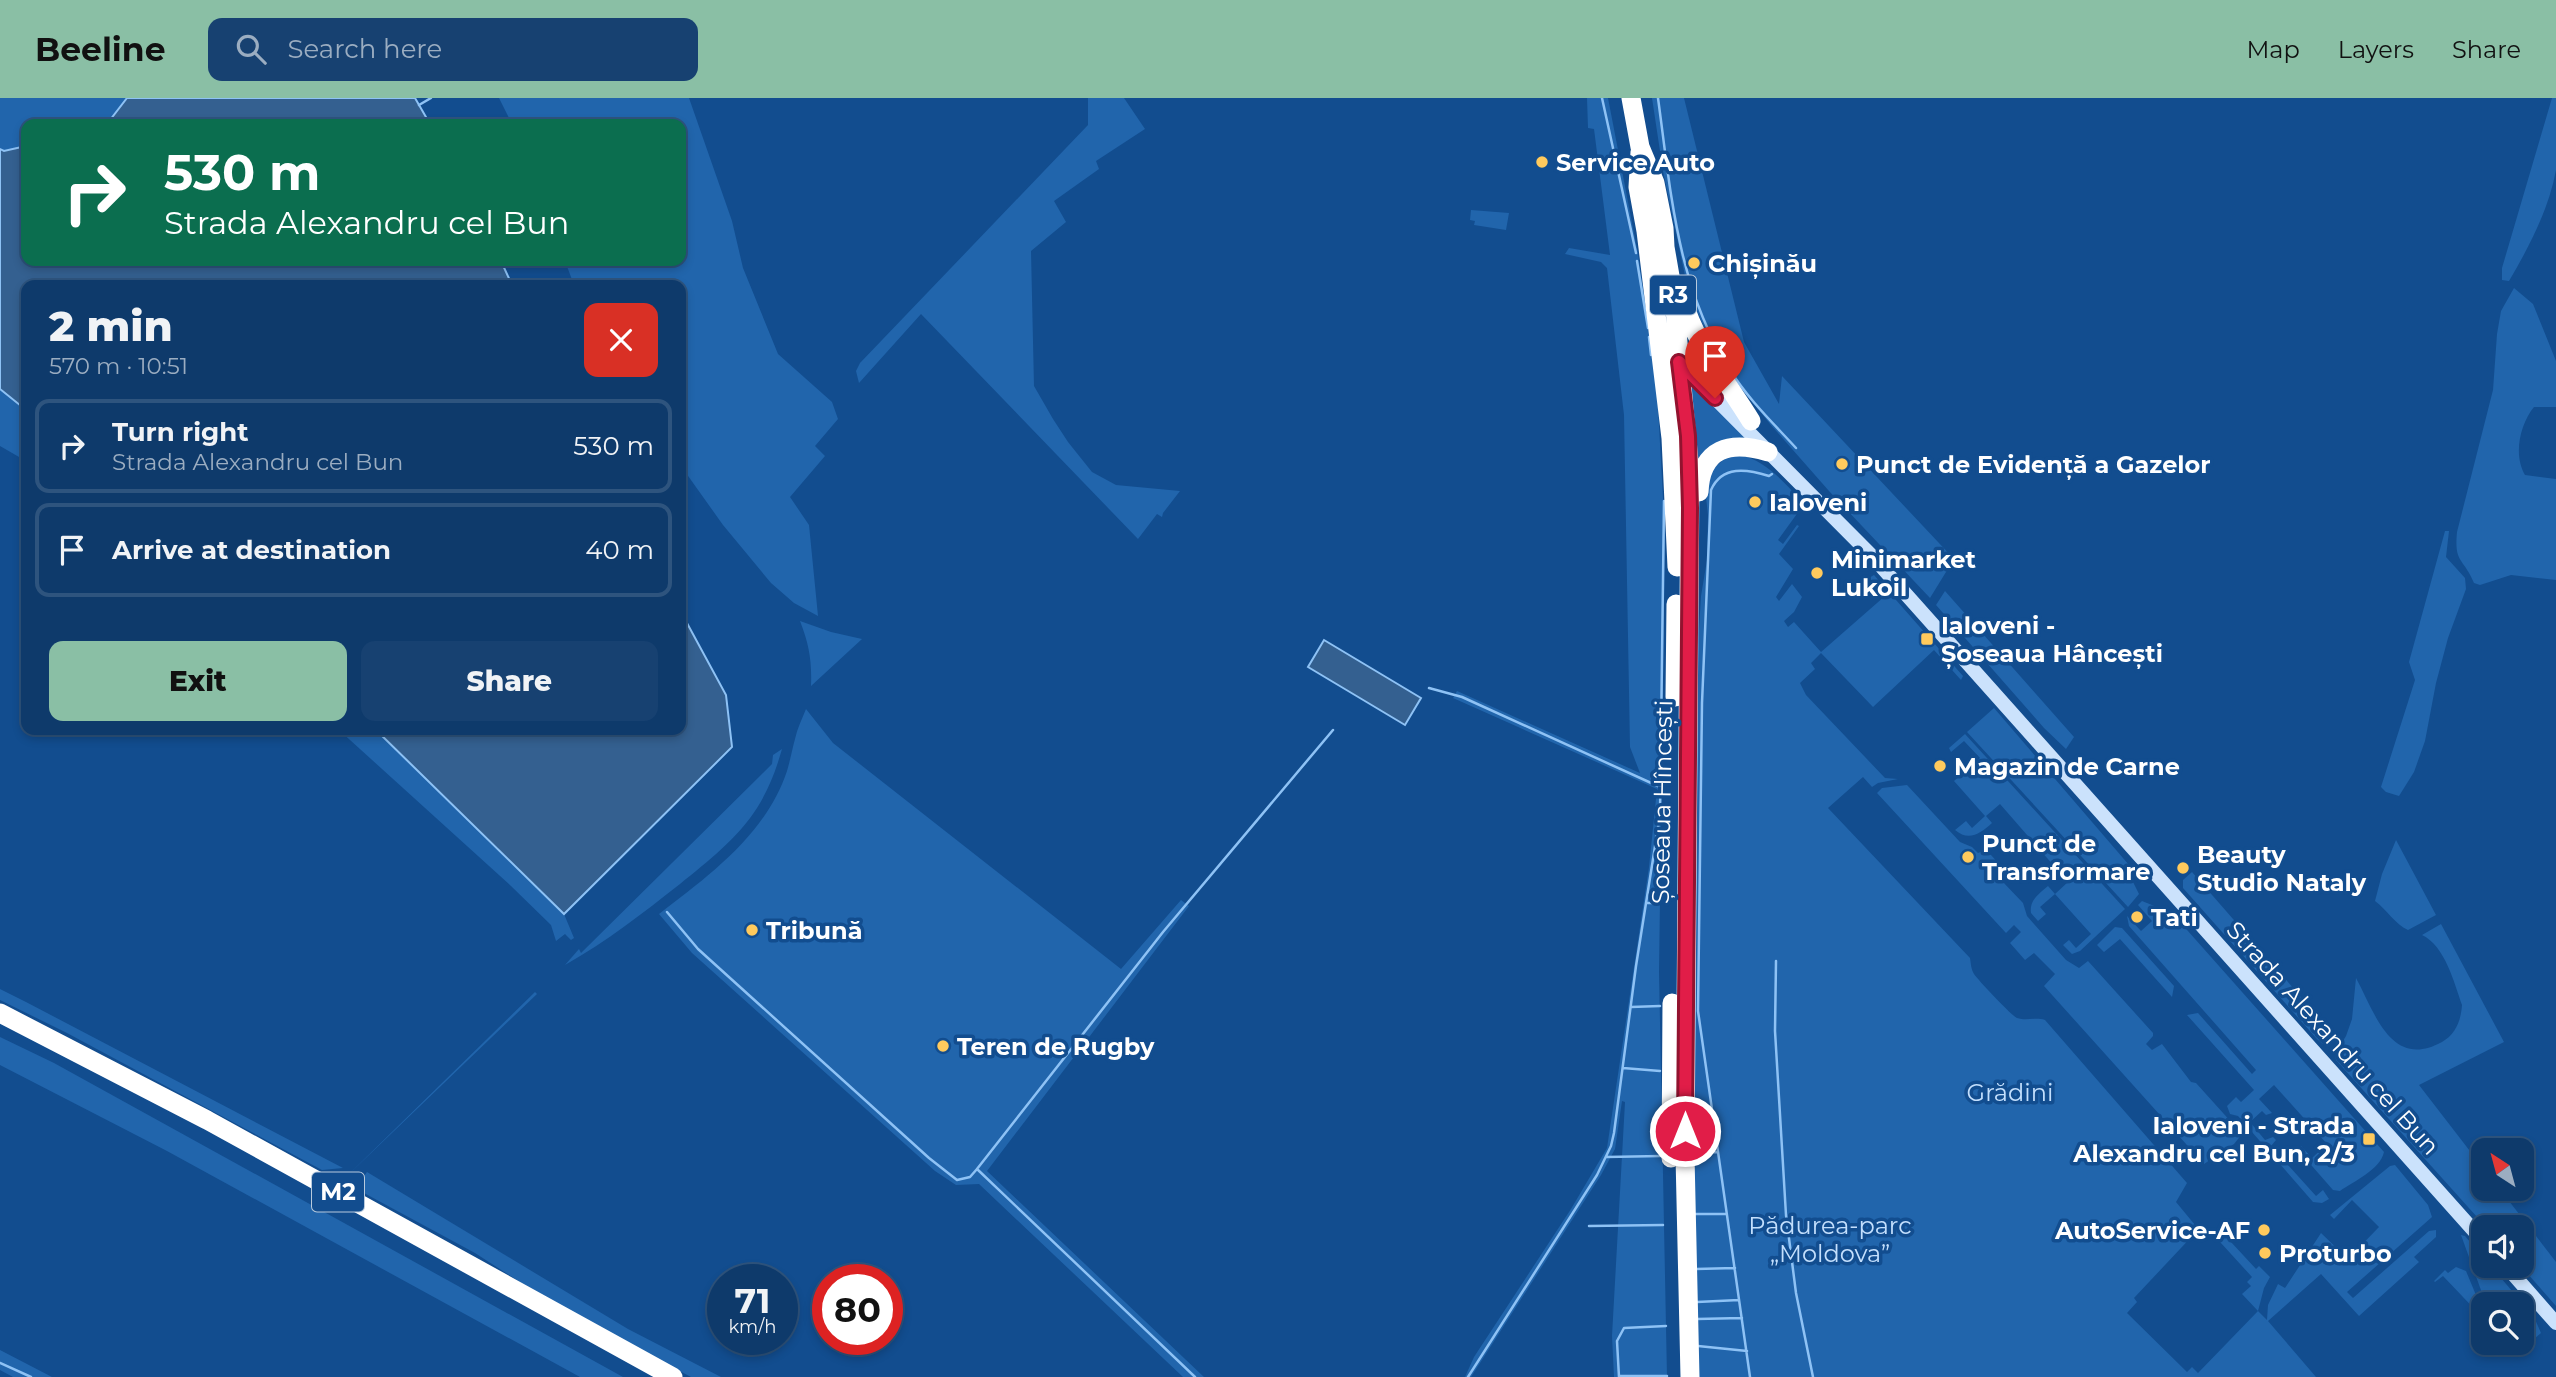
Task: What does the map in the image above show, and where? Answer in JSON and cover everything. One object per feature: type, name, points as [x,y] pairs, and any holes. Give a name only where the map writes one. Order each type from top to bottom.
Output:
[{"type":"highway","name":"R3","points":[[1631,98],[1640,147],[1655,183],[1653,249],[1669,344],[1678,363],[1672,371],[1679,502],[1678,559]]},
{"type":"highway","name":"R3","points":[[1652,236],[1673,246],[1683,299],[1695,334],[1751,421]]},
{"type":"highway","name":"Șoseaua Hîncești","points":[[1652,236],[1671,438],[1678,559],[1670,1070],[1676,1377]]},
{"type":"highway","name":"Șoseaua Hîncești","points":[[1678,363],[1690,472],[1685,1156],[1690,1377]]},
{"type":"highway","points":[[1666,384],[1667,374],[1678,363]]},
{"type":"highway","name":"R3","points":[[1688,745],[1696,653],[1699,478],[1709,458],[1726,448],[1743,446],[1768,452]]},
{"type":"highway","name":"M2","points":[[0,1013],[207,1120],[673,1377]]},
{"type":"highway","name":"M2","points":[[0,1028],[234,1149],[646,1377]]},
{"type":"main road","name":"Strada Alexandru cel Bun","points":[[1678,363],[1690,360],[1695,364],[1805,479],[1811,492]]},
{"type":"main road","name":"Strada Alexandru cel Bun","points":[[1678,363],[1799,485],[1811,492],[1871,555],[2471,1228]]},
{"type":"main road","points":[[2516,1278],[2556,1323]]},
{"type":"green space","points":[[0,98],[127,98],[113,119],[21,119],[21,147],[4,151],[0,149]]},
{"type":"green space","points":[[499,98],[689,98],[732,221],[743,268],[778,354],[832,402],[838,419],[815,446],[825,456],[790,497],[809,525],[818,616],[794,603],[771,583],[723,525],[686,473],[686,280],[572,280],[567,266],[686,266],[686,119],[510,119]]},
{"type":"green space","points":[[1088,98],[1124,98],[1145,129],[1096,161],[1099,169],[1054,201],[1066,222],[1031,251],[1034,386],[1068,442],[1092,472],[1116,485],[1180,491],[1162,517],[1157,514],[1138,539],[921,314],[859,383],[856,371],[860,363],[1088,125]]},
{"type":"green space","points":[[1587,98],[1608,98],[1638,254],[1657,389],[1665,534],[1659,972],[1667,1377],[1614,1377],[1612,1336],[1625,1102],[1622,1101],[1615,1149],[1601,1175],[1471,1377],[1465,1377],[1474,1357],[1571,1209],[1607,1148],[1649,867],[1657,789],[1453,698],[1457,691],[1640,773],[1630,747],[1624,415],[1607,268],[1601,262],[1565,254],[1569,248],[1610,255],[1594,129],[1588,128]]},
{"type":"green space","points":[[1652,98],[1684,98],[1744,342],[1779,404],[1782,376],[1954,559],[1930,598],[1770,424],[1712,346],[1688,290],[1663,171]]},
{"type":"green space","points":[[2552,98],[2556,98],[2556,170],[2553,185],[2524,255],[2509,281],[2502,280],[2502,268]]},
{"type":"green space","points":[[1471,210],[1509,213],[1506,230],[1474,225],[1475,221],[1470,220]]},
{"type":"green space","points":[[2514,288],[2533,304],[2556,361],[2556,407],[2534,407],[2522,431],[2519,458],[2525,475],[2556,479],[2556,580],[2511,575],[2480,585],[2474,583],[2458,555],[2457,532],[2493,390],[2501,311]]},
{"type":"green space","points":[[1690,379],[1754,442],[1697,465]]},
{"type":"green space","points":[[0,389],[21,406],[21,458],[0,446]]},
{"type":"green space","name":"Pădurea-parc „Moldova”","points":[[1740,455],[1764,466],[1797,496],[1799,511],[1778,540],[1783,544],[1797,525],[1799,526],[1779,554],[1793,569],[1776,597],[1779,601],[1792,584],[1802,597],[1794,612],[1784,621],[1788,627],[1794,622],[1821,652],[1885,596],[1869,578],[1874,575],[1963,676],[1961,680],[1934,650],[1873,707],[1821,653],[1811,663],[1815,669],[1800,683],[1806,695],[1885,778],[1898,779],[1872,787],[1863,777],[1828,808],[1970,958],[1974,974],[1995,998],[2017,1018],[2045,1020],[2187,1183],[2176,1202],[2195,1225],[2196,1232],[2134,1298],[2137,1302],[2127,1313],[2187,1372],[2192,1367],[2198,1373],[2258,1311],[2267,1320],[2268,1305],[2278,1284],[2285,1288],[2321,1233],[2348,1259],[2379,1227],[2352,1200],[2334,1219],[2330,1215],[2390,1166],[2395,1165],[2428,1205],[2432,1217],[2347,1292],[2353,1298],[2429,1231],[2436,1230],[2436,1237],[2414,1257],[2419,1262],[2359,1316],[2321,1274],[2268,1321],[2316,1377],[1696,1377],[1693,1275],[1696,680],[1701,596],[1707,560],[1708,515],[1705,488],[1712,469],[1726,458]]},
{"type":"green space","points":[[2445,531],[2449,531],[2446,557],[2465,578],[2466,589],[2448,638],[2425,741],[2414,772],[2399,796],[2386,792],[2381,787],[2415,680],[2409,662]]},
{"type":"green space","points":[[1945,591],[2074,737],[2066,749],[2044,728],[1936,605]]},
{"type":"green space","points":[[800,621],[862,639],[811,686],[809,653]]},
{"type":"green space","points":[[1994,708],[2129,865],[2130,876],[2139,894],[2128,907],[1967,732]]},
{"type":"green space","points":[[806,709],[833,743],[1121,969],[1181,900],[1189,906],[987,1171],[1204,1377],[1183,1377],[979,1184],[956,1185],[935,1171],[692,953],[659,914],[698,884],[751,834],[778,794]]},
{"type":"green space","points":[[1965,734],[2125,909],[2080,951],[2072,954],[2063,945],[2069,940],[2076,948],[2091,934],[2055,894],[2068,882],[2000,804],[1986,816],[1992,823],[1979,833],[1970,836],[1955,830],[1966,821],[1972,828],[1985,816],[1954,781],[1980,758],[1964,741],[1951,752],[1949,748]]},
{"type":"green space","points":[[345,735],[381,735],[564,914],[574,938],[571,940],[565,934],[556,941],[551,925]]},
{"type":"green space","points":[[782,749],[761,801],[731,839],[701,867],[638,916],[565,965],[579,949],[581,953],[772,764],[773,755]]},
{"type":"green space","points":[[1907,785],[1960,842],[1978,853],[1983,851],[1991,855],[2009,875],[2002,881],[2023,903],[2027,916],[2066,960],[2079,968],[2088,961],[2153,1033],[2146,1044],[2152,1050],[2162,1044],[2191,1082],[2196,1083],[2242,1134],[2234,1144],[2204,1164],[2044,986],[2055,974],[2034,953],[2025,960],[2010,943],[2021,932],[2014,925],[2006,933],[1877,793],[1882,788]]},
{"type":"green space","points":[[2396,840],[2436,915],[2408,930],[2375,901],[2382,874]]},
{"type":"green space","points":[[2192,872],[2336,1037],[2326,1047],[2183,888],[2183,880]]},
{"type":"green space","points":[[2048,886],[2055,894],[2040,907],[2046,914],[2038,921],[2031,913],[2033,901]]},
{"type":"green space","points":[[2142,901],[2172,913],[2384,1152],[2372,1170],[2340,1191],[2333,1190],[2298,1150],[2301,1146],[2312,1158],[2327,1144],[2274,1085],[2259,1099],[2272,1113],[2266,1115],[2262,1111],[2250,1122],[2265,1140],[2273,1137],[2276,1140],[2271,1146],[2316,1196],[2323,1190],[2329,1199],[2322,1203],[2313,1202],[2238,1116],[2230,1114],[2227,1106],[2236,1097],[2241,1102],[2254,1090],[2187,1015],[2198,1013],[2252,1074],[2256,1070],[2129,926],[2127,916],[2141,931],[2152,921],[2138,905]]},
{"type":"green space","points":[[2441,924],[2504,1042],[2419,1085],[2471,1152],[2471,1201],[2509,1201],[2520,1215],[2475,1215],[2336,1060],[2335,1054],[2352,1019],[2356,978],[2378,1021],[2397,1043],[2410,1049],[2424,1049],[2447,1039],[2454,1031],[2462,1005],[2456,986],[2437,947],[2422,935]]},
{"type":"green space","points":[[2115,927],[2122,928],[2174,986],[2172,997],[2120,939],[2104,952],[2097,945]]},
{"type":"green space","points":[[0,989],[343,1168],[322,1170],[0,1000]]},
{"type":"green space","points":[[535,992],[537,994],[346,1177]]},
{"type":"green space","points":[[0,1037],[54,1063],[623,1377],[580,1377],[167,1151],[0,1065]]},
{"type":"green space","points":[[367,1172],[628,1329],[721,1377],[691,1377],[554,1304],[475,1253],[364,1193],[359,1183]]},
{"type":"green space","points":[[2213,1228],[2218,1228],[2256,1269],[2259,1266],[2270,1277],[2258,1311],[2242,1294],[2251,1286],[2247,1282],[2252,1277],[2210,1231]]},
{"type":"green space","points":[[2534,1233],[2556,1262],[2556,1306],[2531,1278],[2534,1278]]},
{"type":"green space","points":[[2461,1235],[2471,1243],[2471,1263]]},
{"type":"green space","points":[[2456,1267],[2466,1271],[2475,1292],[2471,1292],[2471,1305],[2443,1276],[2434,1281],[2445,1270],[2448,1273]]},
{"type":"green space","points":[[2477,1278],[2501,1278],[2513,1292],[2482,1292]]},
{"type":"green space","points":[[2534,1317],[2541,1333],[2534,1339]]},
{"type":"green space","points":[[0,1350],[52,1377],[13,1377],[0,1370]]},
{"type":"shaded area","points":[[127,98],[415,98],[427,119],[111,119]]},
{"type":"shaded area","points":[[21,147],[21,266],[503,266],[510,280],[21,280],[21,406],[0,389],[0,149],[4,151]]},
{"type":"shaded area","points":[[686,621],[726,695],[732,747],[564,914],[381,735],[686,735]]},
{"type":"shaded area","points":[[1324,640],[1421,698],[1405,725],[1308,667]]},
{"type":"waterway","points":[[419,105],[431,98]]},
{"type":"waterway","points":[[1602,98],[1636,253]]},
{"type":"waterway","points":[[1658,98],[1679,238],[1698,306],[1712,338],[1737,381],[1796,448]]},
{"type":"waterway","points":[[1637,261],[1648,328]]},
{"type":"waterway","points":[[1649,337],[1651,355]]},
{"type":"waterway","points":[[1750,1377],[1698,1011],[1702,703],[1711,490],[1716,482],[1728,473],[1744,471],[1769,476],[1772,474]]},
{"type":"waterway","points":[[1468,1377],[1597,1175],[1614,1133],[1636,966],[1660,815],[1664,501]]},
{"type":"waterway","points":[[1429,688],[1462,697],[1660,787]]},
{"type":"waterway","points":[[1195,1377],[977,1169],[1163,932],[1333,730]]},
{"type":"waterway","points":[[1647,903],[1657,903]]},
{"type":"waterway","points":[[667,912],[698,949],[929,1158],[957,1180],[970,1177],[977,1169]]},
{"type":"waterway","points":[[1776,961],[1775,1031],[1786,1215],[1796,1293],[1813,1377]]},
{"type":"waterway","points":[[1631,1007],[1660,1006]]},
{"type":"waterway","points":[[1623,1068],[1660,1071]]},
{"type":"waterway","points":[[1693,1153],[1718,1152]]},
{"type":"waterway","points":[[1606,1157],[1661,1156]]},
{"type":"waterway","points":[[1694,1214],[1726,1214]]},
{"type":"waterway","points":[[1589,1226],[1663,1225]]},
{"type":"waterway","points":[[1696,1269],[1735,1268]]},
{"type":"waterway","points":[[1697,1302],[1739,1300]]},
{"type":"waterway","points":[[1697,1319],[1742,1318]]},
{"type":"waterway","points":[[1619,1377],[1617,1341],[1624,1328],[1666,1326]]},
{"type":"waterway","points":[[1698,1346],[1747,1351]]},
{"type":"waterway","points":[[0,1363],[31,1377]]},
{"type":"waterway","points":[[1619,1376],[1667,1376]]},
{"type":"place","name":"Service Auto","points":[[1542,162]]},
{"type":"place","name":"Chișinău","points":[[1694,263]]},
{"type":"place","name":"Punct de Evidență a Gazelor","points":[[1842,464]]},
{"type":"place","name":"Ialoveni","points":[[1755,502]]},
{"type":"place","name":"Minimarket Lukoil","points":[[1817,573]]},
{"type":"place","name":"Ialoveni - Șoseaua Hâncești","points":[[1927,639]]},
{"type":"place","name":"Magazin de Carne","points":[[1940,766]]},
{"type":"place","name":"Punct de Transformare","points":[[1968,857]]},
{"type":"place","name":"Beauty Studio Nataly","points":[[2183,868]]},
{"type":"place","name":"Tati","points":[[2137,917]]},
{"type":"place","name":"Tribună","points":[[752,930]]},
{"type":"place","name":"Teren de Rugby","points":[[943,1046]]},
{"type":"place","name":"Ialoveni - Strada Alexandru cel Bun, 2/3","points":[[2369,1139]]},
{"type":"place","name":"AutoService-AF","points":[[2264,1230]]},
{"type":"place","name":"Proturbo","points":[[2265,1253]]},
{"type":"route","points":[[1685,1131],[1690,472],[1679,362],[1715,398]]},
{"type":"park label","name":"Grădini","points":[[2010,1092]]}]
